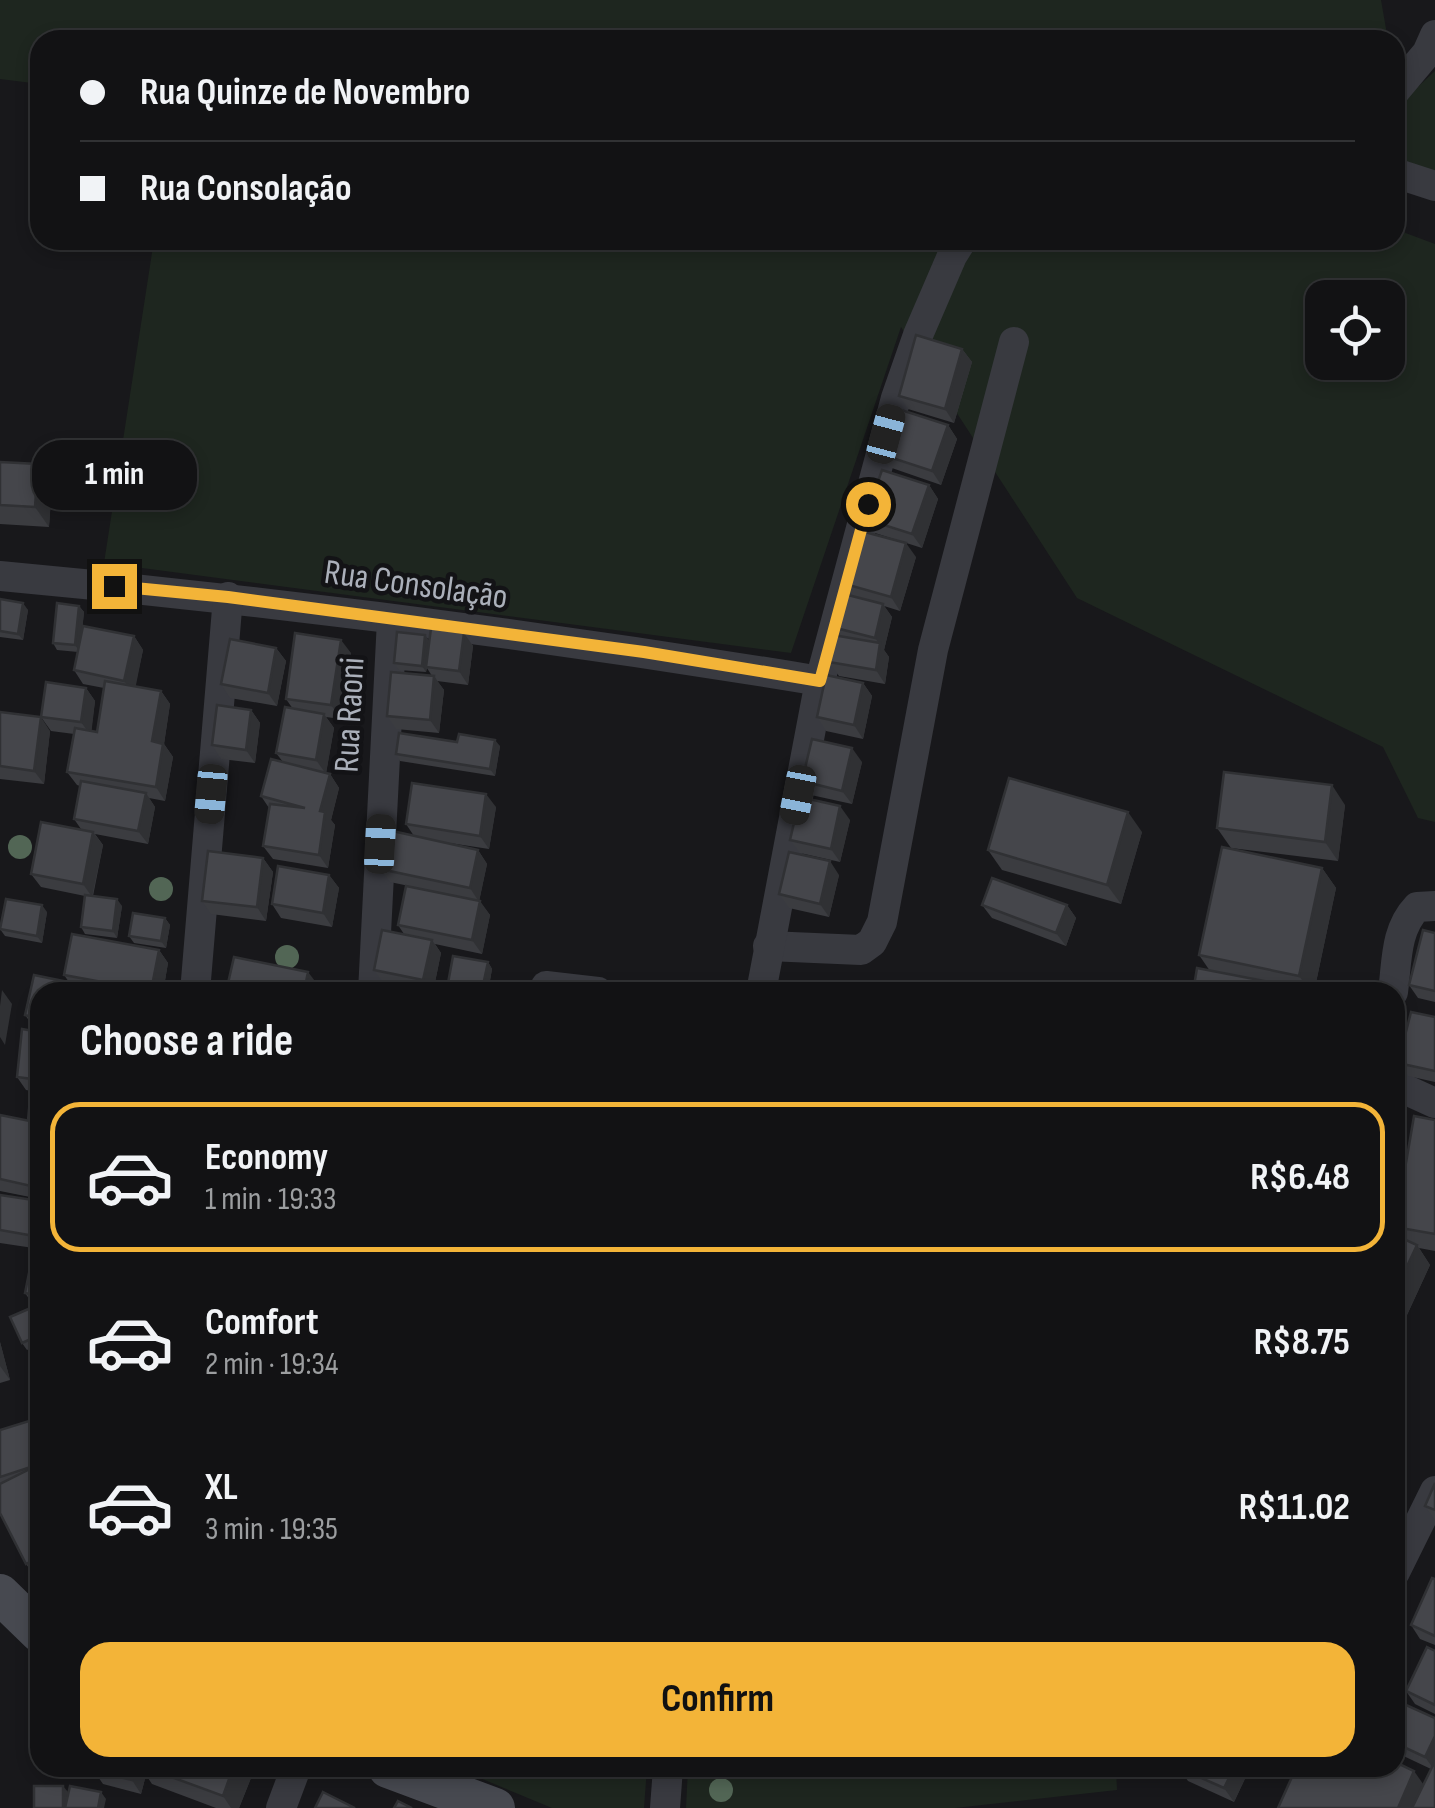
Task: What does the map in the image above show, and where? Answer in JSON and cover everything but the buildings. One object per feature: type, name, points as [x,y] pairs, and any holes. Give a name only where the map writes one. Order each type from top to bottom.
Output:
[{"type":"main road","points":[[0,1594],[30,1623]]},
{"type":"main road","points":[[412,1777],[495,1808]]},
{"type":"street","points":[[1405,80],[1427,53],[1435,35]]},
{"type":"street","points":[[1405,176],[1435,186]]},
{"type":"street","points":[[763,982],[820,681],[896,398],[956,250]]},
{"type":"street","points":[[768,946],[861,950],[872,942],[882,922],[933,650],[1014,342]]},
{"type":"street","name":"Rua Consolação","points":[[0,576],[228,597],[644,652],[820,681]]},
{"type":"street","points":[[195,982],[228,597]]},
{"type":"street","name":"Rua Raoni","points":[[374,982],[392,620]]},
{"type":"street","points":[[1394,982],[1406,919],[1418,907],[1435,906]]},
{"type":"street","points":[[1405,1089],[1435,1102]]},
{"type":"street","points":[[1405,1552],[1435,1491]]},
{"type":"street","points":[[281,1808],[293,1777]]},
{"type":"street","points":[[665,1808],[667,1777]]},
{"type":"shaded area","points":[[0,0],[1381,0],[1386,30],[30,30],[30,83],[0,79]]},
{"type":"shaded area","points":[[1435,71],[1435,171],[1405,162],[1405,99]]},
{"type":"shaded area","points":[[1405,233],[1435,244],[1435,822],[1418,818],[1383,747],[1077,598],[901,327],[791,653],[104,563],[152,250],[1405,250]]},
{"type":"shaded area","points":[[478,1777],[646,1777],[644,1808],[552,1808]]},
{"type":"shaded area","points":[[688,1777],[1116,1777],[1117,1790],[955,1808],[686,1808]]},
{"type":"route","points":[[114,586],[228,597],[644,652],[820,681],[868,504]]}]
